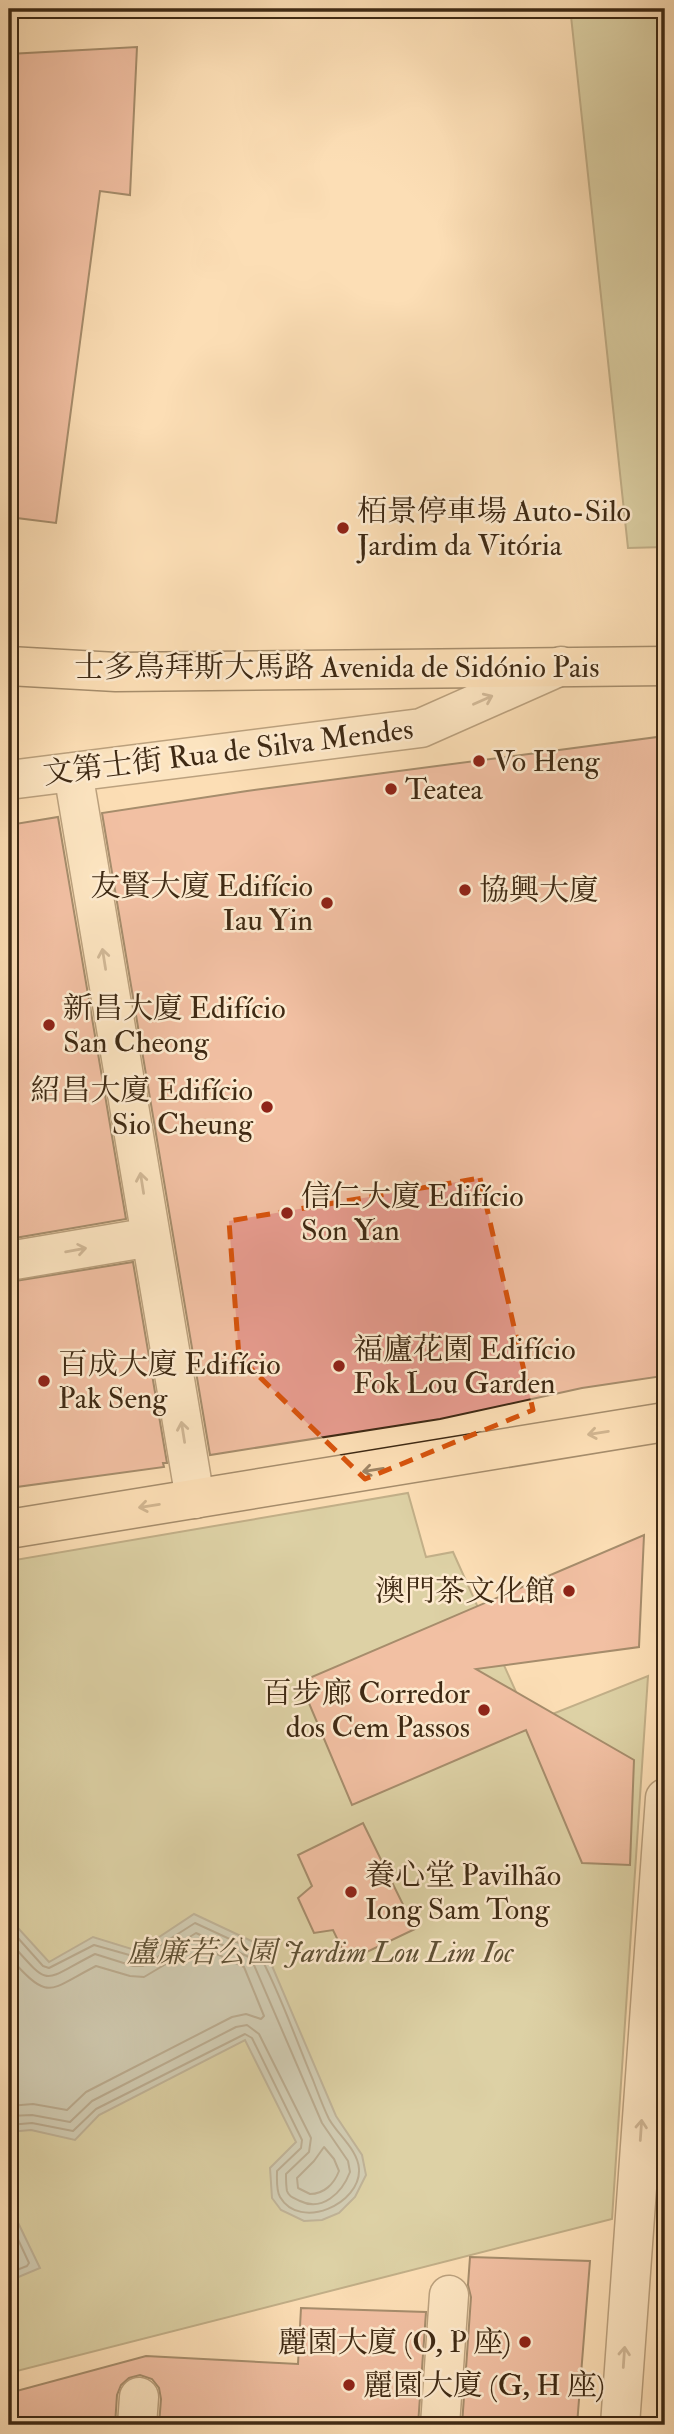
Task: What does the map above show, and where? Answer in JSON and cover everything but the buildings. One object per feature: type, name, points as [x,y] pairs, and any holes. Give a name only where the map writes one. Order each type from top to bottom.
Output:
[{"type":"main road","name":"士多鳥拜斯大馬路 Avenida de Sidónio Pais","points":[[9,666],[116,672],[562,665],[665,666]]},
{"type":"main road","points":[[9,1529],[665,1422]]},
{"type":"street","name":"文第士街 Rua de Silva Mendes","points":[[9,780],[421,728],[562,665]]},
{"type":"street","points":[[73,772],[195,1499]]},
{"type":"street","points":[[9,1261],[151,1237]]},
{"type":"street","points":[[620,2425],[655,2074],[665,1798]]},
{"type":"street","points":[[440,2425],[449,2295]]},
{"type":"highlighted area","points":[[480,1178],[533,1410],[365,1479],[239,1357],[229,1221]]},
{"type":"green space","points":[[665,15],[665,547],[628,548],[571,16]]},
{"type":"green space","name":"盧廉若公園 Jardim Lou Lim Ioc","points":[[408,1493],[426,1557],[453,1552],[530,1723],[648,1676],[612,2219],[9,2373],[9,1561]]},
{"type":"water","points":[[194,1914],[264,1947],[336,2116],[362,2155],[366,2175],[355,2197],[339,2213],[322,2220],[304,2221],[281,2210],[272,2198],[270,2168],[296,2142],[245,2040],[99,2115],[75,2140],[31,2130],[9,2132],[9,1918],[49,1962],[93,1937],[138,1951]]},
{"type":"water","points":[[9,2204],[40,2268],[9,2281]]},
{"type":"place","name":"栢景停車場 Auto-Silo Jardim da Vitória","points":[[343,528]]},
{"type":"place","name":"Vo Heng","points":[[479,761]]},
{"type":"place","name":"Teatea","points":[[391,789]]},
{"type":"place","name":"協興大廈","points":[[465,890]]},
{"type":"place","name":"友賢大廈 Edifício Iau Yin","points":[[327,903]]},
{"type":"place","name":"新昌大廈 Edifício San Cheong","points":[[49,1025]]},
{"type":"place","name":"紹昌大廈 Edifício Sio Cheung","points":[[267,1107]]},
{"type":"place","name":"信仁大廈 Edifício Son Yan","points":[[287,1213]]},
{"type":"place","name":"福廬花園 Edifício Fok Lou Garden","points":[[339,1366]]},
{"type":"place","name":"百成大廈 Edifício Pak Seng","points":[[44,1381]]},
{"type":"place","name":"澳門茶文化館","points":[[569,1591]]},
{"type":"place","name":"百步廊 Corredor dos Cem Passos","points":[[484,1710]]},
{"type":"place","name":"養心堂 Pavilhão Iong Sam Tong","points":[[351,1892]]},
{"type":"place","name":"麗園大廈 (O, P 座)","points":[[525,2342]]},
{"type":"place","name":"麗園大廈 (G, H 座)","points":[[349,2385]]}]
